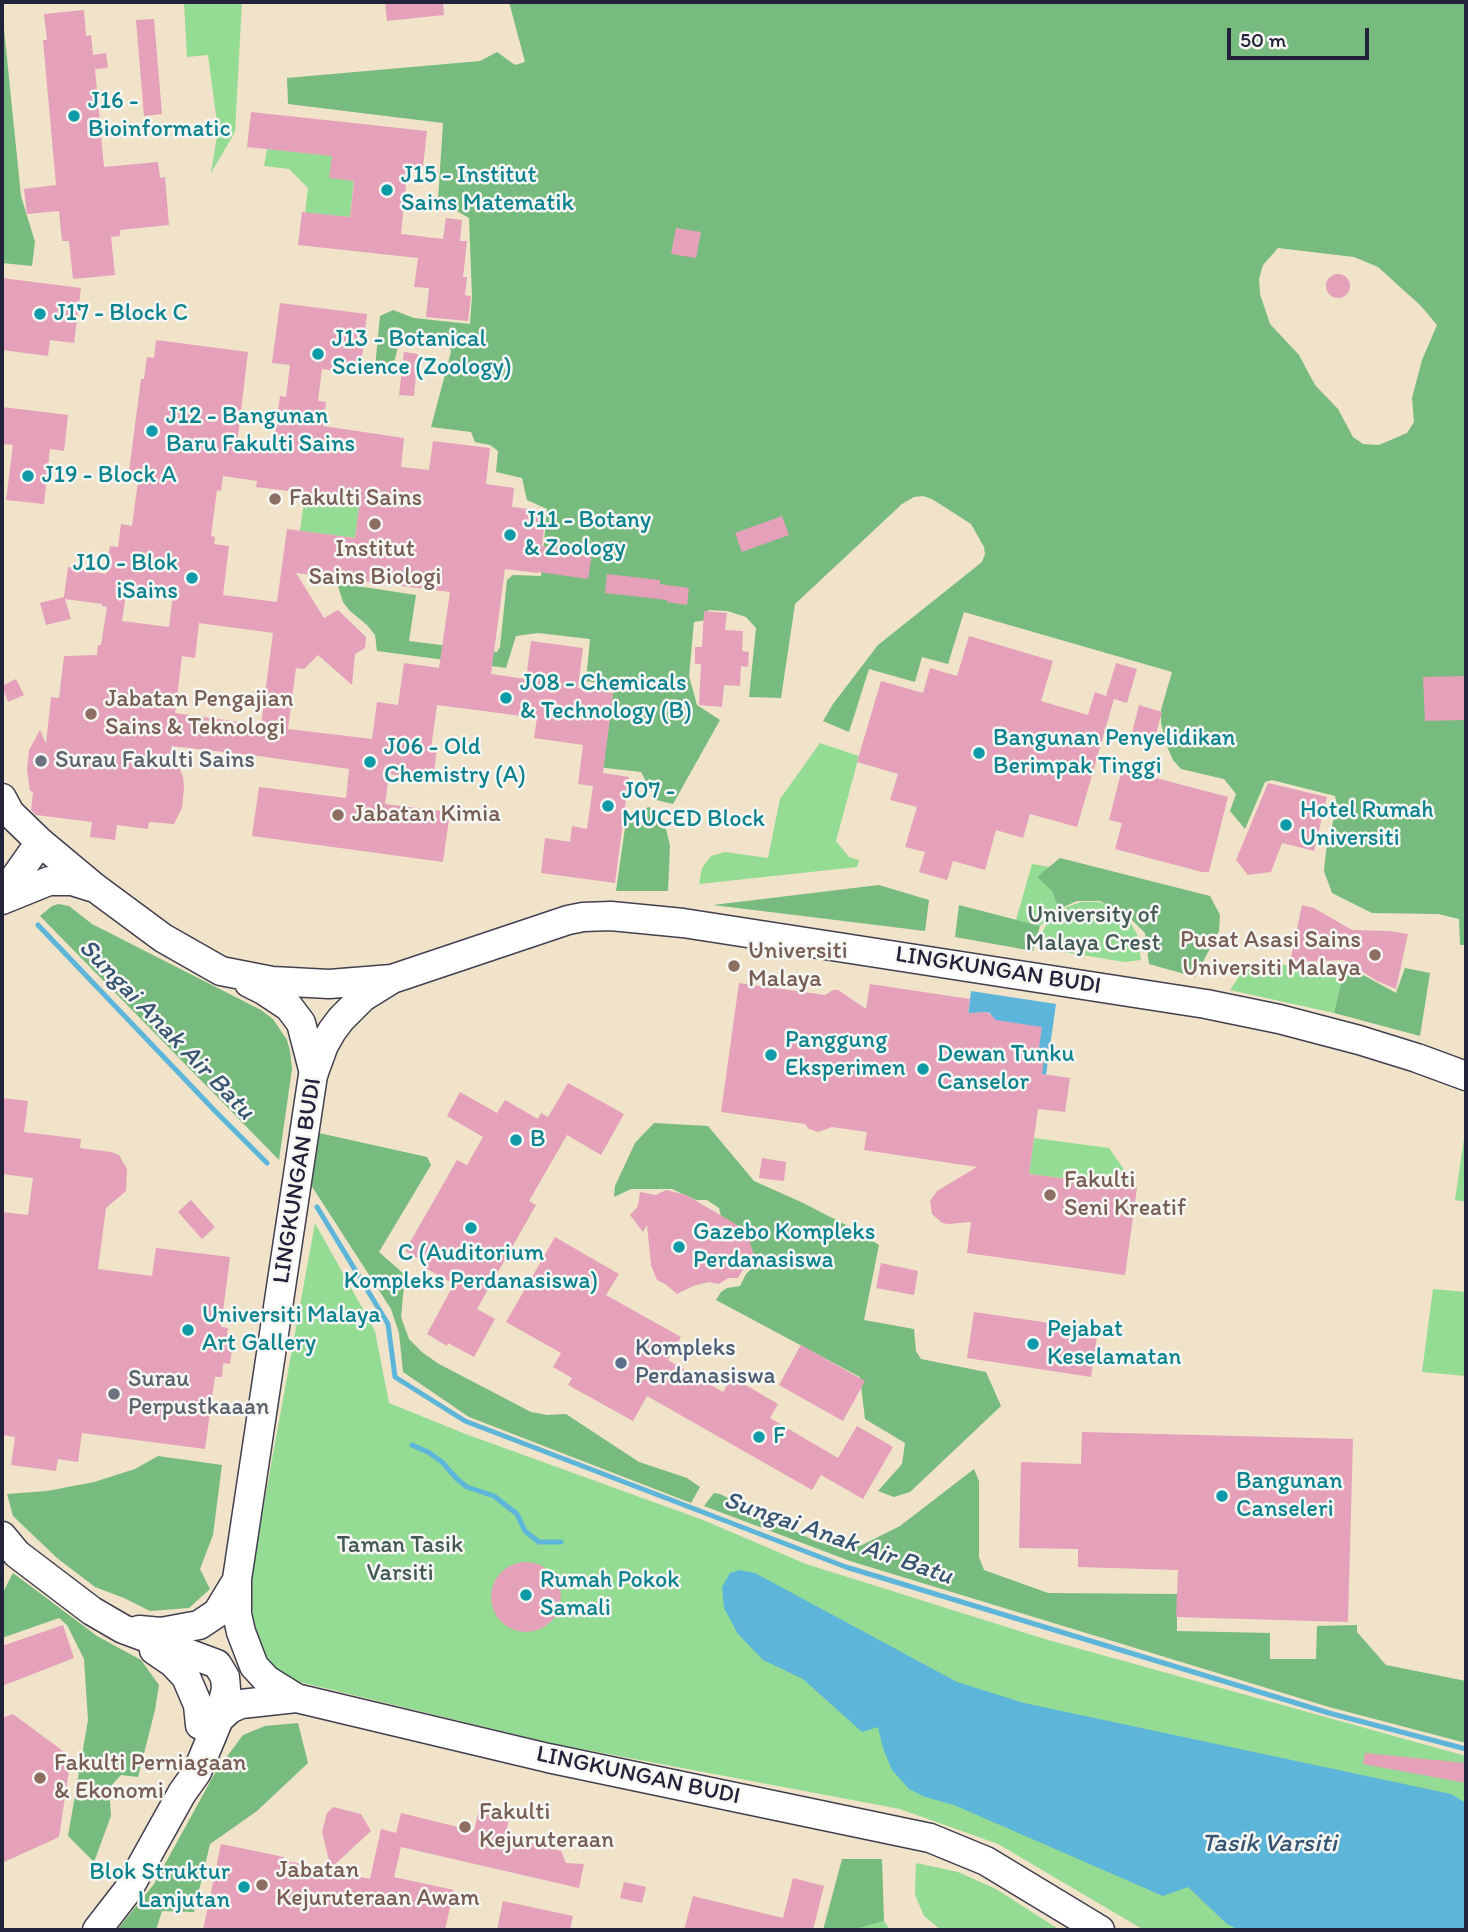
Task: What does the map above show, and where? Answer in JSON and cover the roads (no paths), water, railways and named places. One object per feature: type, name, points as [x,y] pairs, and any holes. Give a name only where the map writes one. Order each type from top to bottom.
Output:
[{"type":"street","points":[[2,798],[10,813],[93,887]]},
{"type":"street","points":[[2,898],[40,842]]},
{"type":"street","points":[[2,898],[49,881],[72,881],[93,887]]},
{"type":"street","name":"LINGKUNGAN BUDI","points":[[93,887],[178,948],[221,971],[301,984],[392,979]]},
{"type":"street","name":"LINGKUNGAN BUDI","points":[[97,1930],[128,1890],[182,1793],[186,1763],[210,1722],[218,1664],[237,1579],[314,1073],[324,1045],[341,1019],[363,997],[392,979],[568,920],[611,916],[683,923],[1206,1004],[1279,1019],[1359,1040],[1466,1076]]},
{"type":"street","points":[[221,971],[265,990],[289,1007],[301,1023],[314,1073]]},
{"type":"street","points":[[2,1536],[17,1554],[59,1588],[173,1663],[186,1676],[198,1705],[210,1722],[241,1704],[296,1698]]},
{"type":"street","points":[[123,1629],[161,1632],[198,1625],[217,1613],[237,1579]]},
{"type":"street","name":"LINGKUNGAN BUDI","points":[[237,1579],[237,1614],[254,1666],[267,1680],[296,1698],[548,1758],[930,1838],[986,1861],[1100,1930]]},
{"type":"street","points":[[123,1629],[218,1664]]},
{"type":"water","points":[[971,991],[1056,1004],[1046,1075],[1035,1073],[1043,1065],[1045,1050],[995,1022],[990,1013],[968,1016]]},
{"type":"water","name":"Tasik Varsiti","points":[[740,1570],[755,1573],[957,1682],[1024,1703],[1451,1794],[1466,1803],[1466,1930],[1239,1930],[1227,1924],[1188,1887],[1163,1896],[954,1805],[925,1797],[909,1789],[892,1770],[878,1727],[862,1732],[803,1679],[763,1660],[738,1634],[724,1608],[722,1587],[730,1573]]},
{"type":"waterway","name":"Sungai Anak Air Batu","points":[[38,925],[267,1163]]},
{"type":"waterway","name":"Sungai Anak Air Batu","points":[[317,1207],[388,1324],[395,1377],[465,1421],[846,1567],[1329,1713],[1466,1749]]},
{"type":"waterway","points":[[412,1445],[442,1462],[467,1487],[494,1496],[517,1514],[525,1531],[539,1542],[561,1542]]},
{"type":"place","name":"J16 - Bioinformatic","points":[[74,116]]},
{"type":"place","name":"J15 - Institut Sains Matematik","points":[[387,190]]},
{"type":"place","name":"J17 - Block C","points":[[40,314]]},
{"type":"place","name":"J13 - Botanical Science (Zoology)","points":[[318,354]]},
{"type":"place","name":"J12 - Bangunan Baru Fakulti Sains","points":[[152,431]]},
{"type":"place","name":"J19 - Block A","points":[[28,476]]},
{"type":"place","name":"Fakulti Sains","points":[[275,499]]},
{"type":"place","name":"Institut Sains Biologi","points":[[375,524]]},
{"type":"place","name":"J11 - Botany & Zoology","points":[[510,535]]},
{"type":"place","name":"J10 - Blok iSains","points":[[192,578]]},
{"type":"place","name":"J08 - Chemicals & Technology (B)","points":[[506,698]]},
{"type":"place","name":"Jabatan Pengajian Sains & Teknologi","points":[[91,714]]},
{"type":"place","name":"Bangunan Penyelidikan Berimpak Tinggi","points":[[979,753]]},
{"type":"place","name":"Surau Fakulti Sains","points":[[41,761]]},
{"type":"place","name":"J06 - Old Chemistry (A)","points":[[370,762]]},
{"type":"place","name":"J07 - MUCED Block","points":[[608,806]]},
{"type":"place","name":"Jabatan Kimia","points":[[338,815]]},
{"type":"place","name":"Hotel Rumah Universiti","points":[[1286,825]]},
{"type":"place","name":"Pusat Asasi Sains Universiti Malaya","points":[[1375,955]]},
{"type":"place","name":"Universiti Malaya","points":[[734,966]]},
{"type":"place","name":"Panggung Eksperimen","points":[[771,1055]]},
{"type":"place","name":"Dewan Tunku Canselor","points":[[923,1069]]},
{"type":"place","name":"B","points":[[516,1140]]},
{"type":"place","name":"Fakulti Seni Kreatif","points":[[1050,1195]]},
{"type":"place","name":"C (Auditorium Kompleks Perdanasiswa)","points":[[471,1228]]},
{"type":"place","name":"Gazebo Kompleks Perdanasiswa","points":[[679,1247]]},
{"type":"place","name":"Universiti Malaya Art Gallery","points":[[188,1330]]},
{"type":"place","name":"Pejabat Keselamatan","points":[[1033,1344]]},
{"type":"place","name":"Kompleks Perdanasiswa","points":[[621,1363]]},
{"type":"place","name":"Surau Perpustkaaan","points":[[114,1394]]},
{"type":"place","name":"F","points":[[759,1437]]},
{"type":"place","name":"Bangunan Canseleri","points":[[1222,1496]]},
{"type":"place","name":"Rumah Pokok Samali","points":[[526,1595]]},
{"type":"place","name":"Fakulti Perniagaan & Ekonomi","points":[[40,1778]]},
{"type":"place","name":"Fakulti Kejuruteraan","points":[[465,1827]]},
{"type":"place","name":"Jabatan Kejuruteraan Awam","points":[[262,1885]]},
{"type":"place","name":"Blok Struktur Lanjutan","points":[[244,1887]]},
{"type":"park label","name":"University of Malaya Crest","points":[[1093,930]]},
{"type":"park label","name":"Taman Tasik Varsiti","points":[[400,1560]]}]
